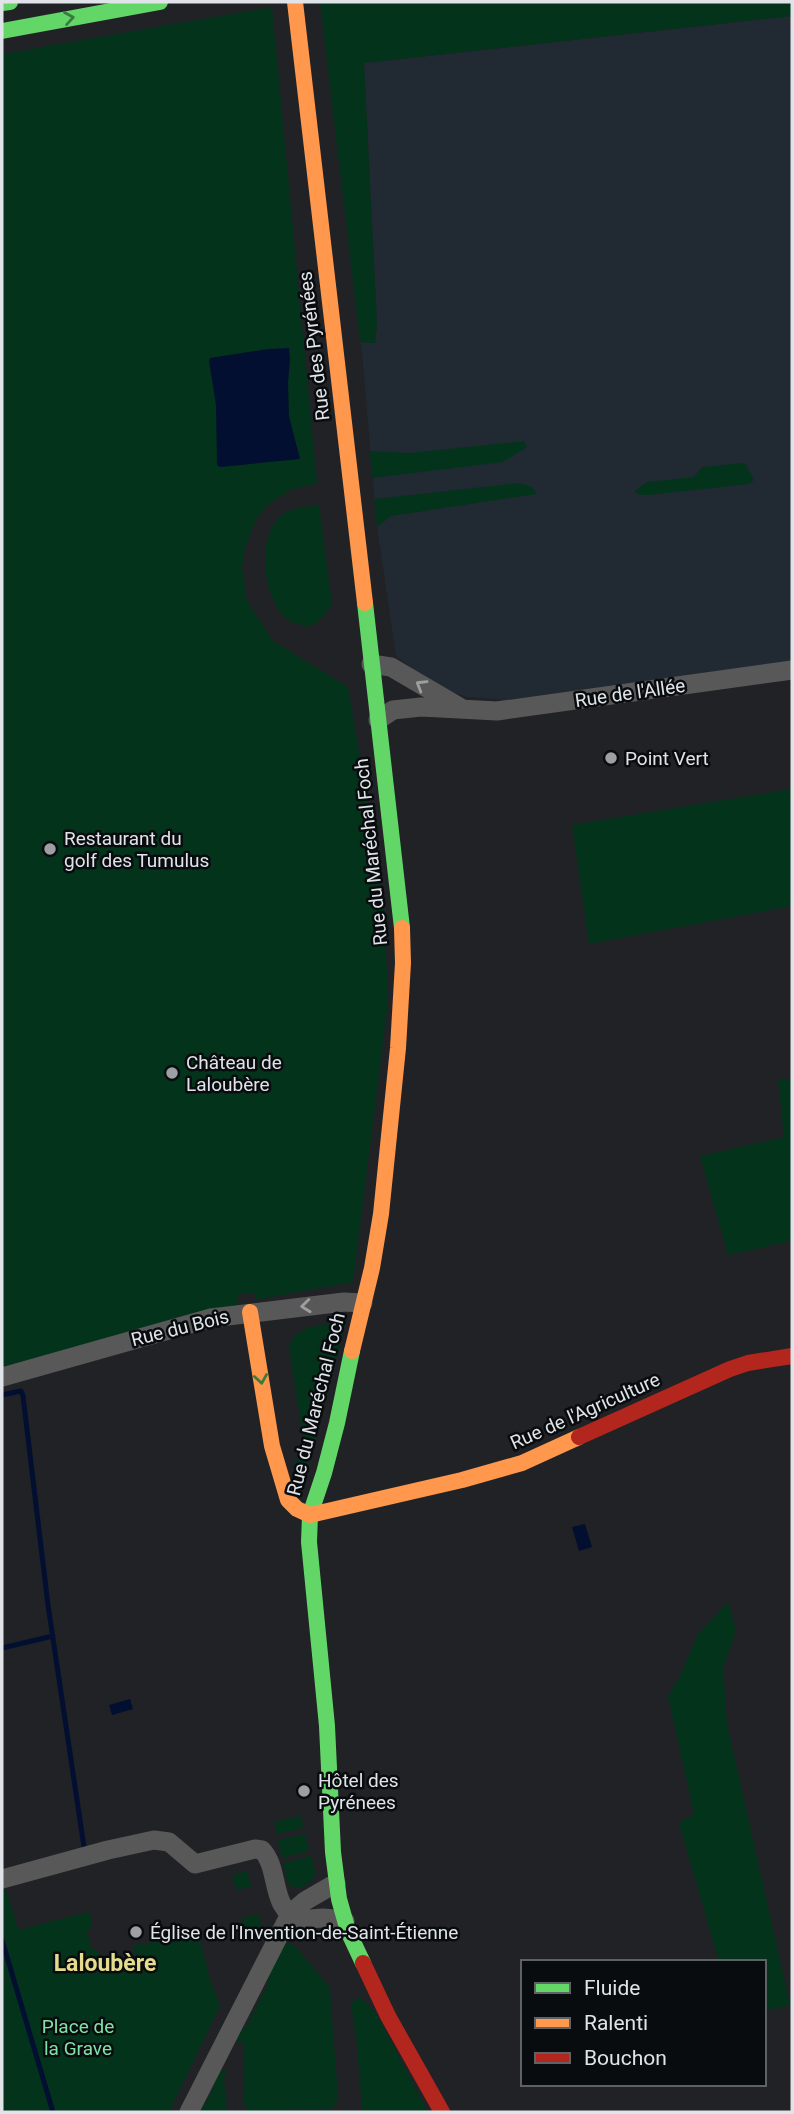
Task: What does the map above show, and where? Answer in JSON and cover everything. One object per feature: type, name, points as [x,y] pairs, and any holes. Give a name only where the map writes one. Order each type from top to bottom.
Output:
[{"type":"main road","points":[[2,3],[10,2]]},
{"type":"main road","points":[[2,31],[160,2]]},
{"type":"main road","name":"Rue des Pyrénées","points":[[295,2],[374,685]]},
{"type":"main road","name":"Rue du Maréchal Foch","points":[[374,685],[403,935],[403,992],[382,1202],[371,1279],[363,1303],[337,1423],[310,1515],[309,1542],[327,1726],[336,1883],[345,1921],[388,2015],[442,2112]]},
{"type":"main road","points":[[250,1312],[272,1446],[288,1500],[297,1509],[310,1515]]},
{"type":"main road","name":"Rue de l'Agriculture","points":[[310,1515],[462,1480],[522,1463],[730,1369],[748,1363],[792,1356]]},
{"type":"street","name":"Rue de l'Allée","points":[[371,664],[391,667],[441,698],[468,711]]},
{"type":"street","name":"Rue de l'Allée","points":[[378,720],[393,710],[421,707],[497,711],[792,670]]},
{"type":"street","name":"Rue de l'Allée","points":[[374,685],[421,707]]},
{"type":"street","name":"Rue du Bois","points":[[2,1377],[211,1318],[344,1302],[363,1303]]},
{"type":"street","points":[[2,1879],[154,1840],[169,1842],[195,1864],[255,1849],[262,1850],[270,1863],[281,1905],[290,1914],[302,1919],[345,1921]]},
{"type":"street","points":[[189,2112],[290,1914],[304,1901],[336,1883]]},
{"type":"shaded area","points":[[792,16],[792,662],[508,700],[468,697],[441,689],[396,656],[377,527],[361,342],[375,343],[377,324],[364,63]]},
{"type":"green space","points":[[320,2],[792,2],[792,16],[364,63],[377,324],[375,343],[360,342]]},
{"type":"green space","points":[[272,7],[317,483],[290,490],[264,509],[255,521],[244,551],[242,570],[247,601],[273,641],[348,687],[374,839],[385,920],[388,1002],[353,1282],[256,1300],[254,1293],[240,1294],[238,1304],[2,1371],[2,54]]},
{"type":"green space","points":[[524,441],[527,447],[503,462],[373,478],[369,451],[409,453]]},
{"type":"green space","points":[[745,463],[754,480],[749,484],[649,495],[640,495],[634,491],[647,482],[694,477],[702,467]]},
{"type":"green space","points":[[519,483],[532,487],[537,494],[391,516],[377,527],[374,499]]},
{"type":"green space","points":[[319,505],[332,605],[319,621],[307,627],[291,622],[281,613],[274,601],[268,586],[265,553],[273,525],[282,515],[295,509]]},
{"type":"green space","points":[[792,789],[792,906],[589,944],[572,825]]},
{"type":"green space","points":[[792,1078],[792,1241],[728,1255],[700,1156],[784,1137],[778,1080]]},
{"type":"green space","points":[[346,1322],[305,1476],[297,1492],[293,1466],[304,1443],[289,1348],[297,1334],[304,1330]]},
{"type":"green space","points":[[728,1602],[736,1630],[723,1668],[727,1724],[790,2005],[766,2011],[766,1960],[718,1960],[679,1823],[694,1814],[668,1696],[698,1634]]},
{"type":"green space","points":[[301,1816],[303,1828],[277,1834],[274,1822]]},
{"type":"green space","points":[[305,1834],[309,1851],[282,1858],[278,1840]]},
{"type":"green space","points":[[311,1856],[314,1877],[301,1887],[291,1886],[283,1863]]},
{"type":"green space","points":[[247,1871],[251,1887],[236,1890],[232,1875]]},
{"type":"green space","name":"Place de la Grave","points":[[6,1889],[18,1930],[90,1913],[92,1926],[86,1934],[91,1946],[89,1947],[98,1951],[103,1963],[101,1965],[104,1966],[135,1959],[138,1956],[134,1955],[135,1945],[163,1941],[163,1938],[173,1935],[175,1938],[179,1934],[198,1933],[220,2006],[169,2112],[2,2112],[2,1890]]},
{"type":"green space","points":[[258,1914],[262,1929],[245,1933],[241,1918]]},
{"type":"green space","points":[[290,1943],[330,1988],[338,2098],[336,2105],[330,2109],[247,2112],[244,2103],[243,2042],[237,2043],[236,2037],[241,2027],[245,2029],[269,1982],[264,1980],[285,1944]]},
{"type":"green space","points":[[360,1997],[376,2013],[428,2112],[362,2112],[351,2003]]},
{"type":"green space","points":[[225,2070],[228,2075],[224,2076],[227,2112],[200,2112],[214,2088],[210,2085],[220,2071]]},
{"type":"water","points":[[289,348],[289,416],[300,459],[220,467],[217,465],[216,405],[210,358]]},
{"type":"water","points":[[585,1524],[592,1547],[579,1551],[572,1527]]},
{"type":"water","points":[[130,1699],[133,1709],[112,1715],[109,1705]]},
{"type":"waterway","points":[[2,1395],[21,1391],[23,1396],[48,1605],[84,1847]]},
{"type":"waterway","points":[[2,1648],[53,1636]]},
{"type":"waterway","points":[[2,1940],[53,2112]]},
{"type":"traffic: fast","points":[[2,3],[10,2]]},
{"type":"traffic: fast","points":[[2,31],[160,2]]},
{"type":"traffic: fast","points":[[365,603],[402,928]]},
{"type":"traffic: fast","points":[[352,1351],[337,1423],[310,1515],[309,1542],[327,1726],[333,1852],[339,1899],[348,1931],[363,1963]]},
{"type":"traffic: slow","points":[[295,2],[365,603]]},
{"type":"traffic: slow","points":[[352,1351],[372,1268],[381,1214],[398,1048],[403,963],[402,928]]},
{"type":"traffic: slow","points":[[250,1312],[272,1446],[288,1500],[297,1509],[310,1515],[462,1480],[522,1463],[579,1437]]},
{"type":"traffic: jam","points":[[579,1437],[730,1369],[748,1363],[792,1356]]},
{"type":"traffic: jam","points":[[363,1963],[388,2016],[442,2112]]},
{"type":"place","name":"Point Vert","points":[[611,758]]},
{"type":"place","name":"Restaurant du golf des Tumulus","points":[[50,849]]},
{"type":"place","name":"Château de Laloubère","points":[[172,1073]]},
{"type":"place","name":"Hôtel des Pyrénees","points":[[304,1791]]},
{"type":"place","name":"Église de l'Invention-de-Saint-Étienne","points":[[136,1932]]},
{"type":"district","name":"Laloubère","points":[[105,1963]]}]
